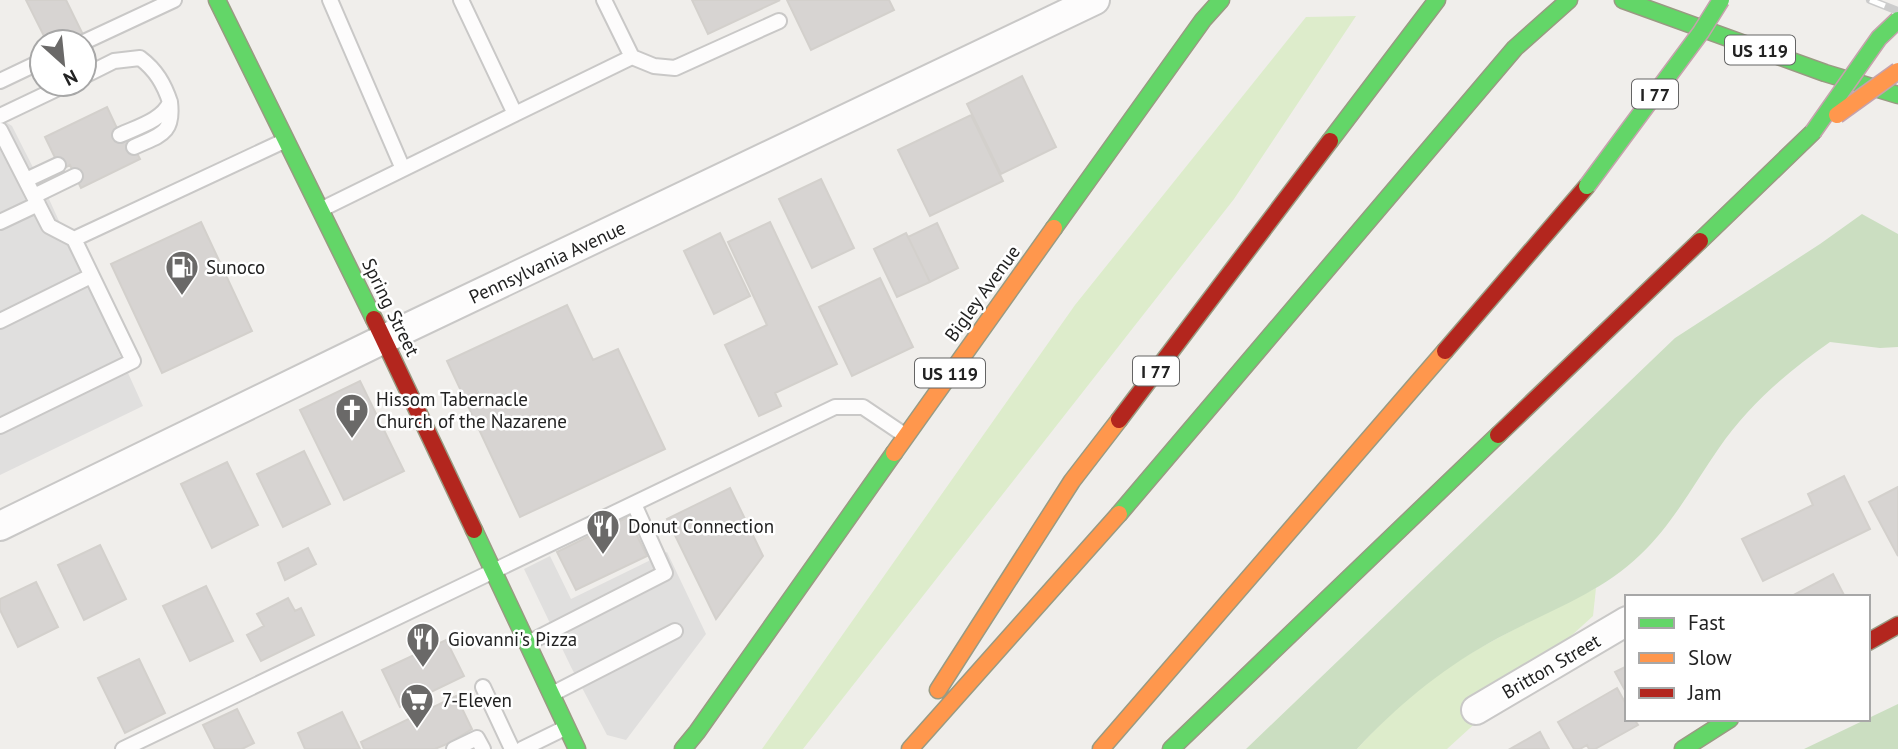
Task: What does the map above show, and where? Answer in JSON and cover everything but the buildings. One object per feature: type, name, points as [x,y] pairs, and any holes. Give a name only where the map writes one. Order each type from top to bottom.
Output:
[{"type":"main road","name":"Spring Street","points":[[217,0],[384,339],[577,749]]},
{"type":"main road","name":"Bigley Avenue","points":[[683,749],[1203,20],[1221,0]]},
{"type":"main road","points":[[911,749],[1139,491],[1515,48],[1569,0]]},
{"type":"main road","name":"US 119","points":[[1623,0],[1825,73],[1898,95]]},
{"type":"main road","name":"I 77","points":[[1101,749],[1587,186],[1721,0]]},
{"type":"main road","name":"I 77","points":[[900,749],[1072,481],[1435,4]]},
{"type":"main road","points":[[1813,132],[1878,38],[1898,20]]},
{"type":"main road","points":[[1171,749],[1813,132],[1898,71]]},
{"type":"main road","points":[[1870,641],[1898,625]]},
{"type":"main road","points":[[1682,749],[1727,721]]},
{"type":"street","name":"Pennsylvania Avenue","points":[[0,526],[384,339],[1095,0]]},
{"type":"street","name":"Britton Street","points":[[1476,710],[1625,622]]},
{"type":"lane","points":[[98,35],[174,0]]},
{"type":"lane","points":[[330,0],[403,169]]},
{"type":"lane","points":[[461,0],[515,114]]},
{"type":"lane","points":[[604,0],[632,57],[654,66],[675,68],[779,21]]},
{"type":"lane","points":[[320,210],[632,57]]},
{"type":"lane","points":[[98,69],[114,61],[140,58],[159,77],[170,102],[172,117],[169,127],[134,148]]},
{"type":"lane","points":[[0,81],[28,68]]},
{"type":"lane","points":[[0,116],[38,98]]},
{"type":"lane","points":[[120,135],[159,116],[167,110],[170,102]]},
{"type":"lane","points":[[0,130],[49,226],[74,239],[133,361],[0,426]]},
{"type":"lane","points":[[74,239],[285,141]]},
{"type":"lane","points":[[26,180],[58,165]]},
{"type":"lane","points":[[0,222],[75,176]]},
{"type":"lane","points":[[0,321],[91,276]]},
{"type":"lane","points":[[123,749],[835,407],[863,407],[906,436]]},
{"type":"lane","points":[[527,643],[665,573],[634,504]]},
{"type":"lane","points":[[551,695],[675,631]]},
{"type":"lane","points":[[483,687],[512,749]]},
{"type":"lane","points":[[522,749],[566,727]]},
{"type":"lane","points":[[454,749],[477,738],[483,749]]},
{"type":"green space","points":[[1356,16],[1234,199],[803,749],[762,749],[1075,305],[1306,17]]},
{"type":"green space","points":[[1862,214],[1898,234],[1898,347],[1880,348],[1830,342],[1814,353],[1784,377],[1743,418],[1662,531],[1624,569],[1587,593],[1508,633],[1452,666],[1403,704],[1357,749],[1246,749],[1675,338]]},
{"type":"green space","points":[[1596,588],[1593,616],[1447,749],[1357,749],[1405,701],[1455,663],[1514,629]]},
{"type":"green space","points":[[1898,704],[1898,749],[1804,749],[1862,721],[1870,721],[1870,717]]},
{"type":"shaded area","points":[[0,118],[12,126],[49,199],[143,406],[0,475]]},
{"type":"shaded area","points":[[667,552],[706,634],[626,740],[607,735],[524,569],[550,556],[571,599]]},
{"type":"railway","points":[[1870,0],[1898,11]]},
{"type":"traffic: fast","points":[[217,0],[374,319]]},
{"type":"traffic: fast","points":[[1054,228],[1203,20],[1221,0]]},
{"type":"traffic: fast","points":[[1330,141],[1437,0]]},
{"type":"traffic: fast","points":[[1119,514],[1515,48],[1569,0]]},
{"type":"traffic: fast","points":[[1623,0],[1825,73],[1898,95]]},
{"type":"traffic: fast","points":[[1587,186],[1701,32],[1721,0]]},
{"type":"traffic: fast","points":[[1813,132],[1879,38],[1898,20]]},
{"type":"traffic: fast","points":[[1700,241],[1813,132]]},
{"type":"traffic: fast","points":[[1171,749],[1498,435]]},
{"type":"traffic: fast","points":[[683,749],[894,453]]},
{"type":"traffic: fast","points":[[474,530],[577,749]]},
{"type":"traffic: fast","points":[[1683,749],[1727,721]]},
{"type":"traffic: slow","points":[[1837,115],[1898,71]]},
{"type":"traffic: slow","points":[[894,453],[1054,228]]},
{"type":"traffic: slow","points":[[1101,749],[1445,351]]},
{"type":"traffic: slow","points":[[938,690],[1072,481],[1119,420]]},
{"type":"traffic: slow","points":[[910,749],[1119,514]]},
{"type":"traffic: jam","points":[[1119,420],[1330,141]]},
{"type":"traffic: jam","points":[[1445,351],[1587,186]]},
{"type":"traffic: jam","points":[[1498,435],[1700,241]]},
{"type":"traffic: jam","points":[[374,319],[474,530]]},
{"type":"traffic: jam","points":[[1870,641],[1898,625]]},
{"type":"place","name":"Sunoco","points":[[182,297]]},
{"type":"place","name":"Hissom Tabernacle Church of the Nazarene","points":[[352,440]]},
{"type":"place","name":"Donut Connection","points":[[603,556]]},
{"type":"place","name":"Giovanni's Pizza","points":[[423,669]]},
{"type":"place","name":"7-Eleven","points":[[417,730]]}]
